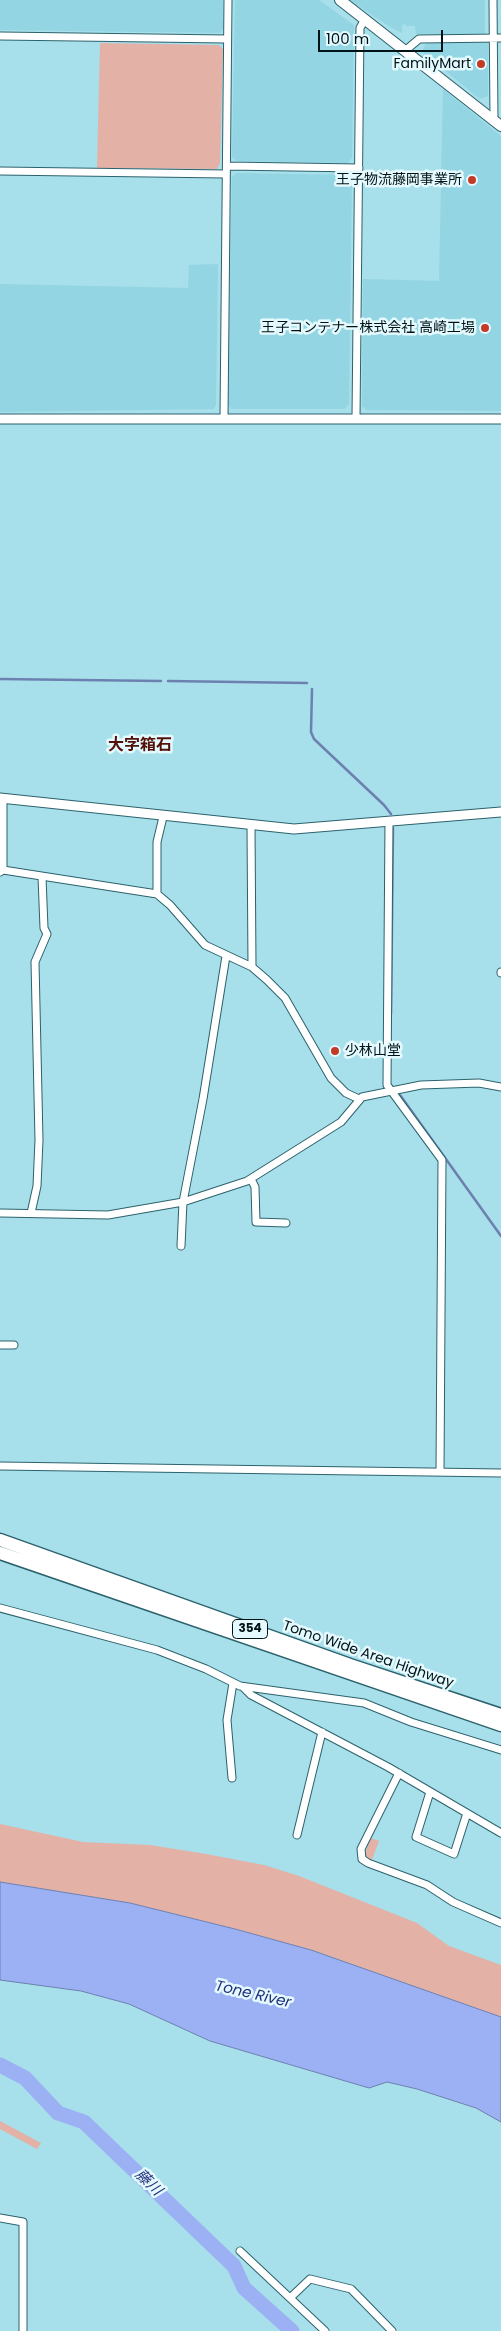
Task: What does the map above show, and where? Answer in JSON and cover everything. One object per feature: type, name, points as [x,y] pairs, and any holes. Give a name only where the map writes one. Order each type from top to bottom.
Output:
[{"type":"highway","name":"Tomo Wide Area Highway","points":[[0,1540],[350,1665],[501,1715]]},
{"type":"highway","name":"Tomo Wide Area Highway","points":[[0,1553],[501,1725]]},
{"type":"main road","points":[[340,0],[497,123]]},
{"type":"street","points":[[224,418],[228,0]]},
{"type":"street","points":[[492,0],[497,123]]},
{"type":"street","points":[[356,418],[360,28],[365,19]]},
{"type":"street","points":[[0,36],[227,39]]},
{"type":"street","points":[[406,50],[419,39],[501,38]]},
{"type":"street","points":[[0,170],[359,168]]},
{"type":"street","points":[[0,419],[501,419]]},
{"type":"street","points":[[359,1099],[346,1093],[331,1078],[285,998],[252,967],[205,945],[170,905],[157,894],[1,871],[2,798],[163,817],[305,830],[501,812]]},
{"type":"street","points":[[157,894],[156,842],[163,817]]},
{"type":"street","points":[[389,821],[387,1085],[442,1160],[440,1472]]},
{"type":"street","points":[[251,826],[252,967]]},
{"type":"street","points":[[32,1213],[37,1186],[39,1140],[34,962],[47,934],[44,928],[42,877]]},
{"type":"street","points":[[181,1246],[182,1202],[204,1100],[226,956]]},
{"type":"street","points":[[0,1213],[108,1215],[182,1202],[251,1179],[340,1122],[359,1099],[392,1090],[421,1086],[478,1083],[501,1087]]},
{"type":"street","points":[[251,1179],[255,1187],[256,1222],[286,1223]]},
{"type":"street","points":[[0,1345],[14,1345]]},
{"type":"street","points":[[0,1466],[501,1472]]},
{"type":"street","points":[[0,1608],[164,1652],[243,1687],[364,1702],[411,1722],[501,1750]]},
{"type":"street","points":[[232,1683],[228,1720],[232,1778]]},
{"type":"street","points":[[243,1687],[251,1695],[399,1773],[501,1833]]},
{"type":"street","points":[[297,1835],[322,1732]]},
{"type":"street","points":[[399,1773],[361,1849],[362,1859],[427,1885],[453,1902],[501,1923]]},
{"type":"street","points":[[430,1792],[416,1837],[454,1854],[467,1813]]},
{"type":"street","points":[[0,2218],[23,2222],[23,2331]]},
{"type":"street","points":[[240,2251],[325,2331]]},
{"type":"street","points":[[290,2298],[310,2279],[351,2289],[392,2331]]},
{"type":"shaded area","points":[[0,0],[223,0],[223,29],[220,33],[0,30]]},
{"type":"shaded area","points":[[235,0],[319,0],[354,25],[352,158],[347,163],[237,161],[232,157]]},
{"type":"shaded area","points":[[350,0],[485,0],[485,35],[416,34],[415,26],[406,26],[406,24],[402,25],[402,33]]},
{"type":"shaded area","points":[[100,43],[219,45],[223,49],[220,163],[217,169],[97,168]]},
{"type":"shaded area","points":[[426,43],[488,43],[488,96],[480,99],[422,52]]},
{"type":"shaded area","points":[[443,89],[501,136],[501,411],[367,410],[362,406],[363,279],[439,281]]},
{"type":"shaded area","points":[[236,173],[349,175],[352,177],[349,404],[345,409],[232,409],[227,404],[232,177]]},
{"type":"shaded area","points":[[218,264],[216,405],[214,409],[0,412],[0,284],[188,288],[189,265]]},
{"type":"shaded area","points":[[0,1824],[83,1842],[150,1845],[206,1854],[264,1865],[299,1876],[417,1923],[449,1946],[501,1965],[501,2017],[311,1950],[235,1929],[130,1903],[0,1882]]},
{"type":"shaded area","points":[[371,1838],[379,1841],[372,1860],[368,1859],[365,1853]]},
{"type":"shaded area","points":[[0,2121],[41,2143],[37,2149],[0,2129]]},
{"type":"water","name":"Tone River","points":[[0,1882],[130,1903],[235,1929],[311,1950],[501,2017],[501,2122],[476,2108],[417,2089],[387,2082],[369,2088],[210,2041],[129,2004],[81,1991],[0,1980]]},
{"type":"waterway","points":[[0,679],[161,681]]},
{"type":"waterway","points":[[168,681],[307,683]]},
{"type":"waterway","points":[[312,689],[311,732],[314,739],[384,805],[391,814]]},
{"type":"waterway","points":[[391,1013],[393,828]]},
{"type":"waterway","points":[[400,1095],[501,1236]]},
{"type":"waterway","name":"藤川","points":[[0,2065],[25,2078],[58,2113],[84,2122],[234,2266],[244,2288],[292,2331]]},
{"type":"waterway","points":[[281,2320],[282,2331]]},
{"type":"place","name":"FamilyMart","points":[[481,64]]},
{"type":"place","name":"王子物流藤岡事業所","points":[[472,180]]},
{"type":"place","name":"王子コンテナー株式会社 高崎工場","points":[[485,328]]},
{"type":"place","name":"少林山堂","points":[[335,1051]]},
{"type":"district","name":"大字箱石","points":[[140,746]]}]
